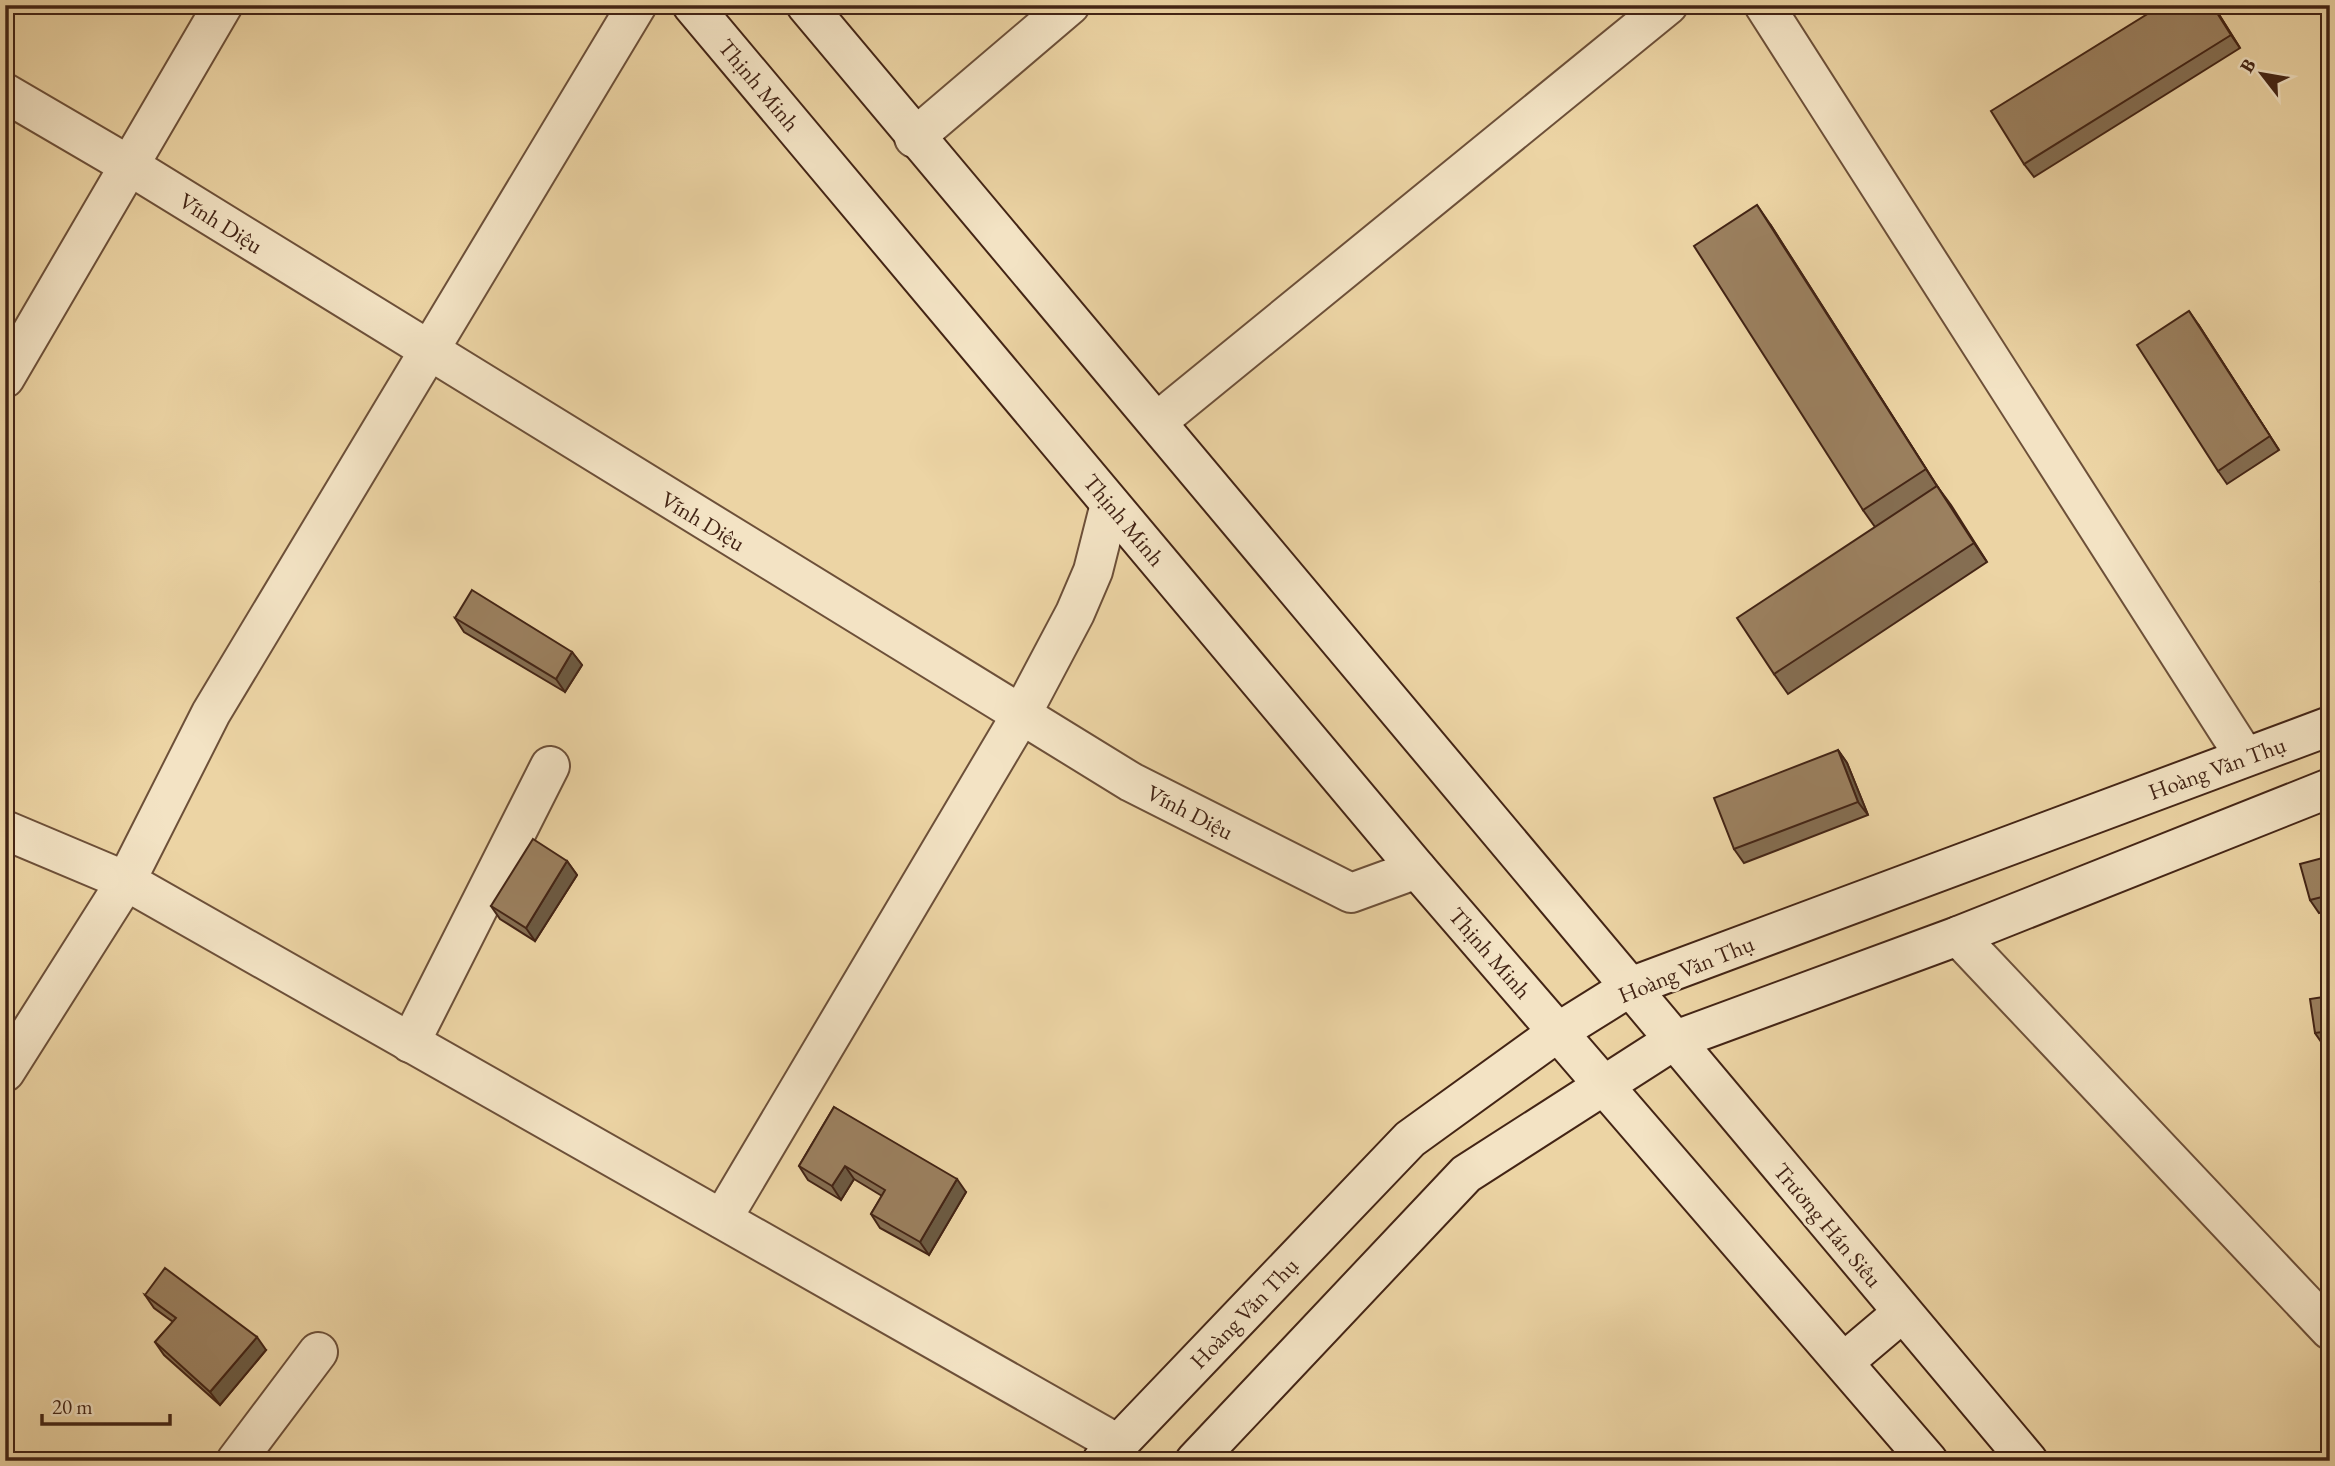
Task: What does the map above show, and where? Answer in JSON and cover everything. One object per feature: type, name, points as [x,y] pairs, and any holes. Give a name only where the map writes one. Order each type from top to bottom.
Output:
[{"type":"street","points":[[5,378],[223,5]]},
{"type":"street","points":[[5,1072],[126,881],[211,713],[637,5]]},
{"type":"street","name":"Thịnh Minh","points":[[692,5],[1417,869],[1558,1032]]},
{"type":"street","points":[[806,5],[914,138],[1158,421],[1630,988]]},
{"type":"street","points":[[914,138],[1069,5]]},
{"type":"street","points":[[1158,421],[1668,5]]},
{"type":"street","points":[[1764,5],[2245,757]]},
{"type":"street","name":"Vĩnh Diệu","points":[[5,93],[130,166],[1130,782],[1351,893],[1417,869]]},
{"type":"street","points":[[722,1219],[1021,715],[1075,613],[1093,571],[1110,504]]},
{"type":"street","name":"Hoàng Văn Thụ","points":[[1110,1452],[1410,1139],[1558,1032],[1630,988],[2330,726]]},
{"type":"street","points":[[410,1043],[550,766]]},
{"type":"street","points":[[1195,1461],[1466,1174],[1673,1041],[1958,936],[2330,788]]},
{"type":"street","points":[[5,830],[126,881],[722,1219],[1110,1452]]},
{"type":"street","points":[[1958,936],[2330,1330]]},
{"type":"street","name":"Trương Hán Siêu","points":[[1630,988],[2028,1461]]},
{"type":"street","points":[[1558,1032],[1928,1461]]},
{"type":"street","points":[[1844,1362],[1902,1313]]},
{"type":"street","points":[[236,1461],[318,1352]]},
{"type":"building","points":[[2162,5],[2212,5],[2231,35],[2024,164],[1991,111]]},
{"type":"building","points":[[1757,205],[1926,469],[1863,510],[1694,246]]},
{"type":"building","points":[[2189,311],[2270,436],[2218,471],[2137,345]]},
{"type":"building","points":[[1937,486],[1974,543],[1774,674],[1737,618]]},
{"type":"building","points":[[2330,577],[2330,597],[2321,582]]},
{"type":"building","points":[[472,590],[572,652],[556,679],[455,618]]},
{"type":"building","points":[[1838,750],[1858,802],[1734,849],[1714,798]]},
{"type":"building","points":[[533,839],[567,861],[526,928],[491,906]]},
{"type":"building","points":[[2330,856],[2330,895],[2310,900],[2300,864]]},
{"type":"building","points":[[2330,996],[2330,1031],[2315,1033],[2310,999]]},
{"type":"building","points":[[834,1107],[957,1179],[920,1242],[871,1214],[885,1190],[845,1166],[832,1186],[799,1166]]},
{"type":"building","points":[[165,1268],[257,1337],[210,1392],[155,1342],[176,1318],[145,1295]]}]
